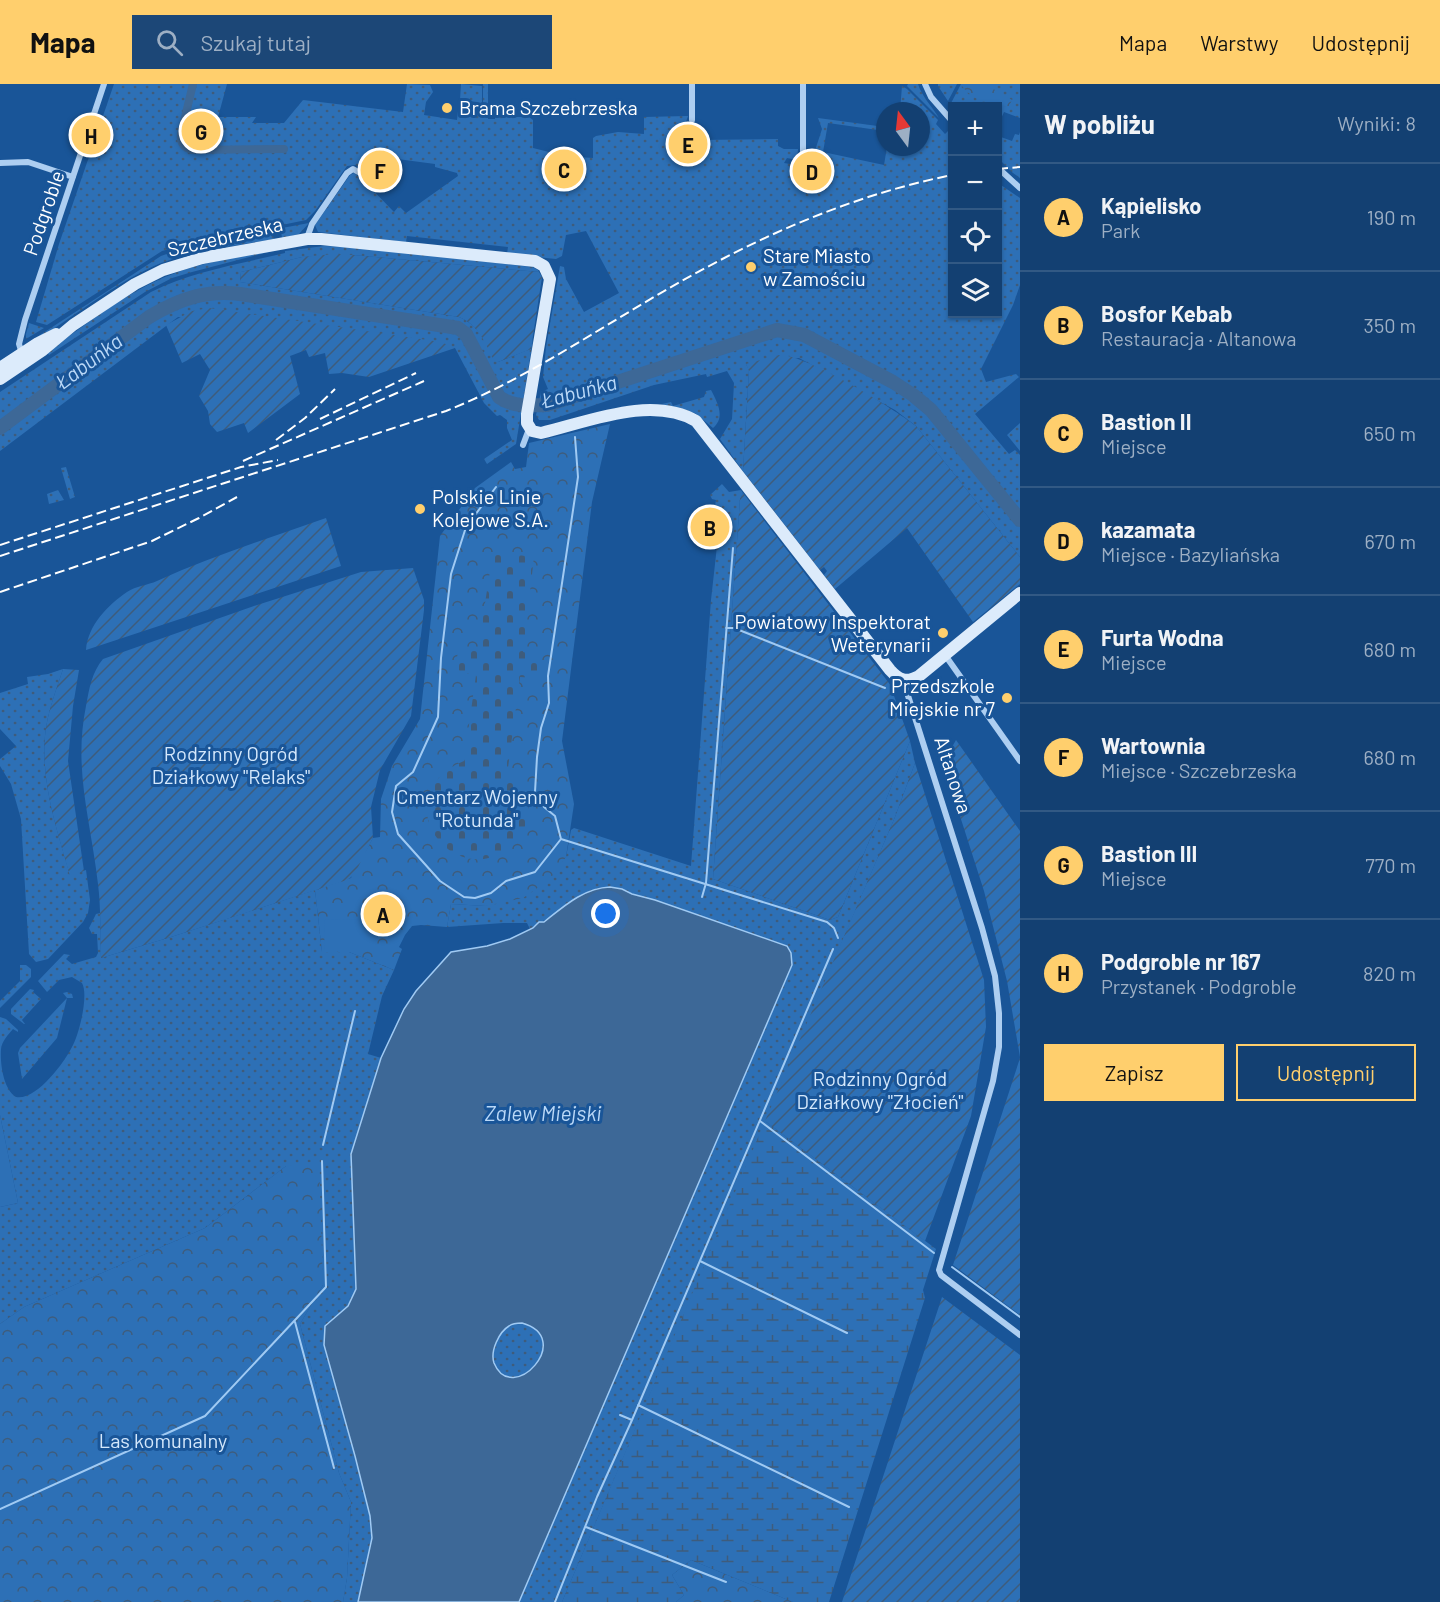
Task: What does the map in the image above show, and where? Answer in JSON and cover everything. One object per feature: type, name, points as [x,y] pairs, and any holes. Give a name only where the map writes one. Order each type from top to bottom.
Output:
[{"type":"street","name":"Podgroble","points":[[24,358],[19,347],[20,339],[104,84]]},
{"type":"street","points":[[692,84],[692,120]]},
{"type":"street","points":[[803,84],[803,155]]},
{"type":"street","points":[[925,84],[931,97],[948,116]]},
{"type":"street","points":[[0,163],[25,162],[73,177]]},
{"type":"street","name":"Szczebrzeska","points":[[0,379],[38,343],[73,325],[135,284],[179,264],[210,256],[307,239],[312,224],[347,173],[353,169],[360,173]]},
{"type":"street","points":[[1002,172],[1020,188]]},
{"type":"street","points":[[307,239],[368,242],[535,261],[542,264],[550,279],[527,414],[530,429],[524,445]]},
{"type":"street","name":"Szczebrzeska","points":[[0,368],[24,358]]},
{"type":"street","name":"Altanowa","points":[[530,429],[541,433],[641,410],[675,414],[696,421],[890,669],[903,680],[982,928],[995,976],[999,1013],[999,1047],[993,1081],[939,1270],[941,1275],[1020,1335]]},
{"type":"street","points":[[903,680],[919,676],[1020,593]]},
{"type":"street","points":[[945,655],[1020,761]]},
{"type":"green space","points":[[114,84],[227,84],[218,117],[256,117],[252,123],[284,123],[303,100],[403,112],[407,84],[430,85],[433,92],[426,102],[424,115],[457,120],[458,111],[462,108],[477,109],[478,114],[479,109],[483,109],[483,84],[488,84],[488,119],[529,117],[533,120],[533,148],[565,156],[593,158],[593,138],[596,136],[618,132],[644,134],[644,117],[688,116],[678,146],[681,146],[684,132],[688,127],[684,150],[690,150],[694,128],[697,128],[698,140],[778,139],[778,146],[784,149],[798,149],[797,160],[787,158],[784,163],[796,165],[796,178],[827,182],[830,162],[812,160],[822,129],[818,118],[876,126],[876,130],[828,123],[823,152],[884,165],[886,156],[930,156],[930,112],[938,120],[936,124],[945,134],[948,131],[948,318],[1002,318],[1002,186],[1020,198],[1020,285],[1013,305],[981,369],[986,382],[1016,374],[1019,377],[975,414],[1009,454],[1015,450],[1020,455],[1020,557],[916,426],[895,410],[799,358],[746,364],[749,370],[743,471],[720,439],[732,419],[734,383],[727,371],[707,377],[706,374],[654,385],[550,420],[539,420],[536,415],[541,392],[548,389],[543,377],[560,266],[564,267],[566,279],[584,312],[619,293],[586,231],[566,235],[562,256],[556,259],[507,254],[508,247],[407,236],[406,242],[318,232],[315,225],[350,175],[354,173],[358,176],[363,170],[356,165],[347,166],[306,220],[162,251],[47,325],[36,322],[59,244]],"holes":[[[382,159],[435,164],[435,167],[457,173],[458,176],[406,213],[399,206],[394,212],[361,178],[368,169],[382,183],[394,170]]]},
{"type":"green space","points":[[461,84],[482,86],[482,103],[477,107],[477,102],[460,100]]},
{"type":"green space","points":[[918,84],[928,102],[923,102],[907,86]]},
{"type":"green space","points":[[938,84],[957,84],[948,101],[938,86]]},
{"type":"green space","points":[[961,84],[1020,84],[1020,118],[1004,112],[1002,116],[1002,102],[952,102]]},
{"type":"green space","points":[[961,84],[985,84],[1012,100],[1009,106],[1002,106],[1002,102],[985,102],[964,89]]},
{"type":"green space","points":[[902,86],[920,102],[901,102]]},
{"type":"green space","points":[[1020,132],[1020,178],[1002,162],[1002,137],[1012,141],[1015,134],[1019,135]]},
{"type":"green space","points":[[309,223],[299,234],[282,238],[282,228]]},
{"type":"green space","points":[[271,231],[274,239],[217,248],[161,263],[115,288],[38,339],[37,337],[161,256],[181,249]]},
{"type":"green space","points":[[324,246],[355,247],[532,267],[538,270],[539,272],[353,255],[302,257],[241,272],[240,282],[459,317],[477,330],[498,362],[530,349],[533,339],[516,444],[487,464],[484,459],[512,440],[507,428],[507,420],[500,415],[497,416],[484,403],[455,348],[178,317],[0,451],[0,392],[151,292],[216,269],[285,253],[285,251]]},
{"type":"green space","points":[[276,250],[172,278],[145,292],[49,355],[47,352],[108,309],[156,281],[198,266]]},
{"type":"green space","points":[[334,254],[539,272],[542,277],[531,349],[498,362],[494,361],[484,341],[471,324],[459,317],[240,282],[241,272],[302,257]]},
{"type":"green space","points":[[209,308],[441,342],[455,348],[369,377],[342,373],[329,374],[325,353],[309,357],[306,350],[290,356],[300,394],[248,433],[244,423],[217,432],[210,424],[208,411],[199,396],[210,370],[200,354],[182,363],[166,325],[192,311]]},
{"type":"green space","points":[[29,323],[44,328],[26,339],[26,334]]},
{"type":"green space","points":[[779,355],[792,357],[828,372],[870,395],[916,426],[1020,557],[1020,584],[973,622],[907,528],[835,589],[824,575],[827,571],[824,567],[820,570],[743,471],[749,371],[746,364]]},
{"type":"green space","points":[[711,390],[720,414],[713,428],[695,413],[662,404],[671,402],[673,406],[704,397],[706,391]]},
{"type":"green space","points":[[1020,423],[1020,451],[1007,435]]},
{"type":"green space","points":[[610,424],[592,502],[562,741],[574,804],[566,857],[550,879],[523,898],[486,906],[451,904],[447,927],[412,926],[399,947],[402,949],[394,970],[349,952],[322,952],[315,890],[351,878],[373,838],[380,837],[381,799],[392,766],[420,719],[440,536],[475,488],[511,462],[515,469],[526,467],[529,443]]},
{"type":"green space","points":[[66,467],[75,497],[70,499],[61,468]]},
{"type":"green space","points":[[722,484],[729,492],[741,490],[743,493],[740,499],[713,879],[830,920],[838,917],[910,741],[915,763],[895,817],[562,1602],[519,1602],[621,1363],[789,949],[787,946],[655,900],[610,887],[597,888],[530,929],[527,923],[447,927],[451,904],[486,906],[566,857],[571,830],[574,828],[691,866],[711,600],[720,519],[713,517],[716,500],[710,495]]},
{"type":"green space","points":[[58,490],[64,500],[49,504],[47,494]]},
{"type":"green space","points":[[743,493],[895,691],[893,693],[910,741],[838,917],[830,920],[713,879],[740,499]]},
{"type":"green space","points":[[326,518],[341,566],[86,650],[91,632],[100,616],[131,590],[220,555]]},
{"type":"green space","name":"Cmentarz Wojenny \"Rotunda\"","points":[[493,552],[534,557],[523,652],[536,654],[542,661],[541,672],[535,678],[520,677],[508,768],[518,779],[525,792],[529,807],[527,821],[511,847],[502,853],[481,859],[461,856],[444,846],[432,831],[427,812],[429,793],[441,775],[464,761],[476,675],[460,672],[456,663],[458,652],[466,647],[478,648]]},
{"type":"green space","name":"Rodzinny Ogród Działkowy \"Relaks\"","points":[[413,568],[424,600],[424,610],[411,716],[380,770],[371,807],[373,838],[354,875],[347,880],[101,958],[99,893],[84,795],[81,752],[82,729],[90,687],[96,669],[103,659],[254,606],[361,572]]},
{"type":"green space","points":[[63,669],[46,727],[45,772],[51,807],[70,875],[86,870],[90,900],[88,913],[83,922],[48,959],[36,962],[29,954],[21,819],[11,784],[0,766],[0,759],[16,746],[0,729],[0,693],[28,684],[27,677]]},
{"type":"green space","points":[[63,669],[79,670],[68,761],[84,871],[70,876],[51,807],[44,754],[48,719]]},
{"type":"green space","points":[[956,740],[1020,831],[1020,1057],[1007,981],[984,891],[943,763]]},
{"type":"green space","name":"Rodzinny Ogród Działkowy \"Złocień\"","points":[[915,763],[984,980],[986,1027],[971,1116],[925,1241],[765,1121],[895,817]]},
{"type":"green space","points":[[315,890],[322,952],[349,952],[394,970],[382,996],[368,1054],[381,1058],[380,1063],[351,1154],[356,1289],[348,1306],[325,1326],[324,1345],[370,1516],[372,1538],[358,1602],[343,1602],[347,1578],[351,1502],[339,1473],[300,1324],[323,1285],[286,1166],[205,1228],[24,1307],[0,1324],[0,1207],[18,1203],[0,1115],[0,1017],[6,1019],[18,1030],[18,1032],[13,1029],[1,1049],[5,1082],[16,1097],[24,1097],[48,1080],[68,1054],[78,1034],[84,1005],[82,983],[72,977],[59,980],[47,992],[38,981],[64,954],[70,955],[66,959],[72,964],[96,957],[98,953],[97,934],[92,934],[89,928],[96,914],[100,913],[101,958]]},
{"type":"green space","points":[[325,919],[366,920],[366,950],[324,950]]},
{"type":"green space","points":[[20,965],[26,965],[31,969],[31,977],[0,1008],[0,1001],[20,981]]},
{"type":"green space","points":[[30,989],[34,990],[33,992],[41,999],[22,1020],[24,1024],[11,1014],[11,1009]]},
{"type":"green space","points":[[63,993],[72,994],[73,998],[67,998]]},
{"type":"green space","points":[[67,998],[57,1038],[22,1079],[18,1053],[20,1048]]},
{"type":"green space","points":[[1020,1058],[1020,1315],[953,1265]]},
{"type":"green space","points":[[0,1115],[18,1203],[0,1207]]},
{"type":"green space","points":[[765,1121],[936,1249],[923,1290],[925,1298],[829,1602],[793,1602],[691,1560],[672,1575],[684,1595],[676,1602],[562,1602]]},
{"type":"green space","name":"Las komunalny","points":[[319,1161],[323,1285],[300,1324],[339,1473],[351,1502],[347,1578],[343,1602],[0,1602],[0,1324],[24,1307],[205,1228],[286,1166]]},
{"type":"green space","points":[[942,1297],[1020,1355],[1020,1602],[842,1602]]},
{"type":"green space","points":[[522,1323],[537,1331],[543,1342],[541,1354],[535,1366],[525,1374],[513,1378],[502,1375],[494,1363],[493,1353],[496,1342],[505,1329],[512,1324]]},
{"type":"green space","points":[[691,1560],[793,1602],[676,1602],[684,1595],[672,1575]]},
{"type":"water","name":"Zalew Miejski","points":[[601,888],[622,889],[787,946],[791,953],[792,965],[519,1602],[358,1602],[372,1538],[370,1516],[324,1345],[325,1326],[348,1306],[356,1289],[351,1154],[381,1058],[404,1009],[416,991],[451,952],[487,946],[510,939],[533,928],[539,922],[544,922],[583,894]],"holes":[[[522,1323],[537,1331],[543,1342],[542,1354],[535,1365],[525,1374],[514,1377],[503,1375],[494,1363],[493,1353],[496,1342],[505,1329]]]},
{"type":"waterway","points":[[193,84],[181,134],[183,145],[187,148],[192,150],[284,149]]},
{"type":"waterway","name":"Łabuńka","points":[[0,428],[149,317],[171,305],[193,297],[215,293],[240,294],[458,328],[466,334],[499,397],[510,403],[522,405],[547,405],[777,330],[804,335],[913,395],[931,410],[1020,520]]},
{"type":"waterway","points":[[496,487],[466,527],[451,574],[441,658],[438,717],[413,772],[396,786],[392,812],[398,834],[440,881],[464,897],[475,898],[491,893],[506,881],[535,872],[561,839],[555,816],[544,807],[535,792],[541,728],[549,703],[548,676],[578,477],[575,437]]},
{"type":"waterway","points":[[702,897],[706,883],[733,548]]},
{"type":"waterway","points":[[726,628],[734,628],[885,688]]},
{"type":"waterway","points":[[561,839],[827,922],[834,928],[838,938]]},
{"type":"waterway","points":[[555,1602],[597,1497],[833,949]]},
{"type":"waterway","points":[[323,1145],[355,1011]]},
{"type":"waterway","points":[[760,1121],[934,1253]]},
{"type":"waterway","points":[[0,1509],[205,1416],[326,1287],[322,1161]]},
{"type":"waterway","points":[[700,1261],[847,1333]]},
{"type":"waterway","points":[[952,1267],[1020,1317]]},
{"type":"waterway","points":[[295,1322],[334,1468]]},
{"type":"waterway","points":[[638,1405],[849,1507]]},
{"type":"waterway","points":[[620,1415],[632,1420]]},
{"type":"waterway","points":[[586,1527],[726,1582]]},
{"type":"railway","points":[[1002,169],[1020,167]]},
{"type":"railway","points":[[0,556],[446,411],[526,373],[725,257],[798,223],[873,195],[948,176]]},
{"type":"railway","points":[[320,419],[416,373]]},
{"type":"railway","points":[[243,461],[424,381]]},
{"type":"railway","points":[[276,440],[305,418],[335,389]]},
{"type":"railway","points":[[0,545],[241,467],[278,460]]},
{"type":"railway","points":[[0,592],[152,541],[237,497]]},
{"type":"place","name":"Brama Szczebrzeska","points":[[447,108]]},
{"type":"place","name":"Bastion III","points":[[201,131]]},
{"type":"place","name":"Podgroble nr 167","points":[[91,135]]},
{"type":"place","name":"Furta Wodna","points":[[688,144]]},
{"type":"place","name":"Bastion II","points":[[564,169]]},
{"type":"place","name":"Wartownia","points":[[380,170]]},
{"type":"place","name":"kazamata","points":[[812,171]]},
{"type":"place","name":"Stare Miasto w Zamościu","points":[[751,267]]},
{"type":"place","name":"Polskie Linie Kolejowe S.A.","points":[[420,509]]},
{"type":"place","name":"Bosfor Kebab","points":[[710,527]]},
{"type":"place","name":"Powiatowy Inspektorat Weterynarii","points":[[943,633]]},
{"type":"place","name":"Przedszkole Miejskie nr 7","points":[[1007,698]]},
{"type":"place","name":"Kąpielisko","points":[[383,914]]}]
